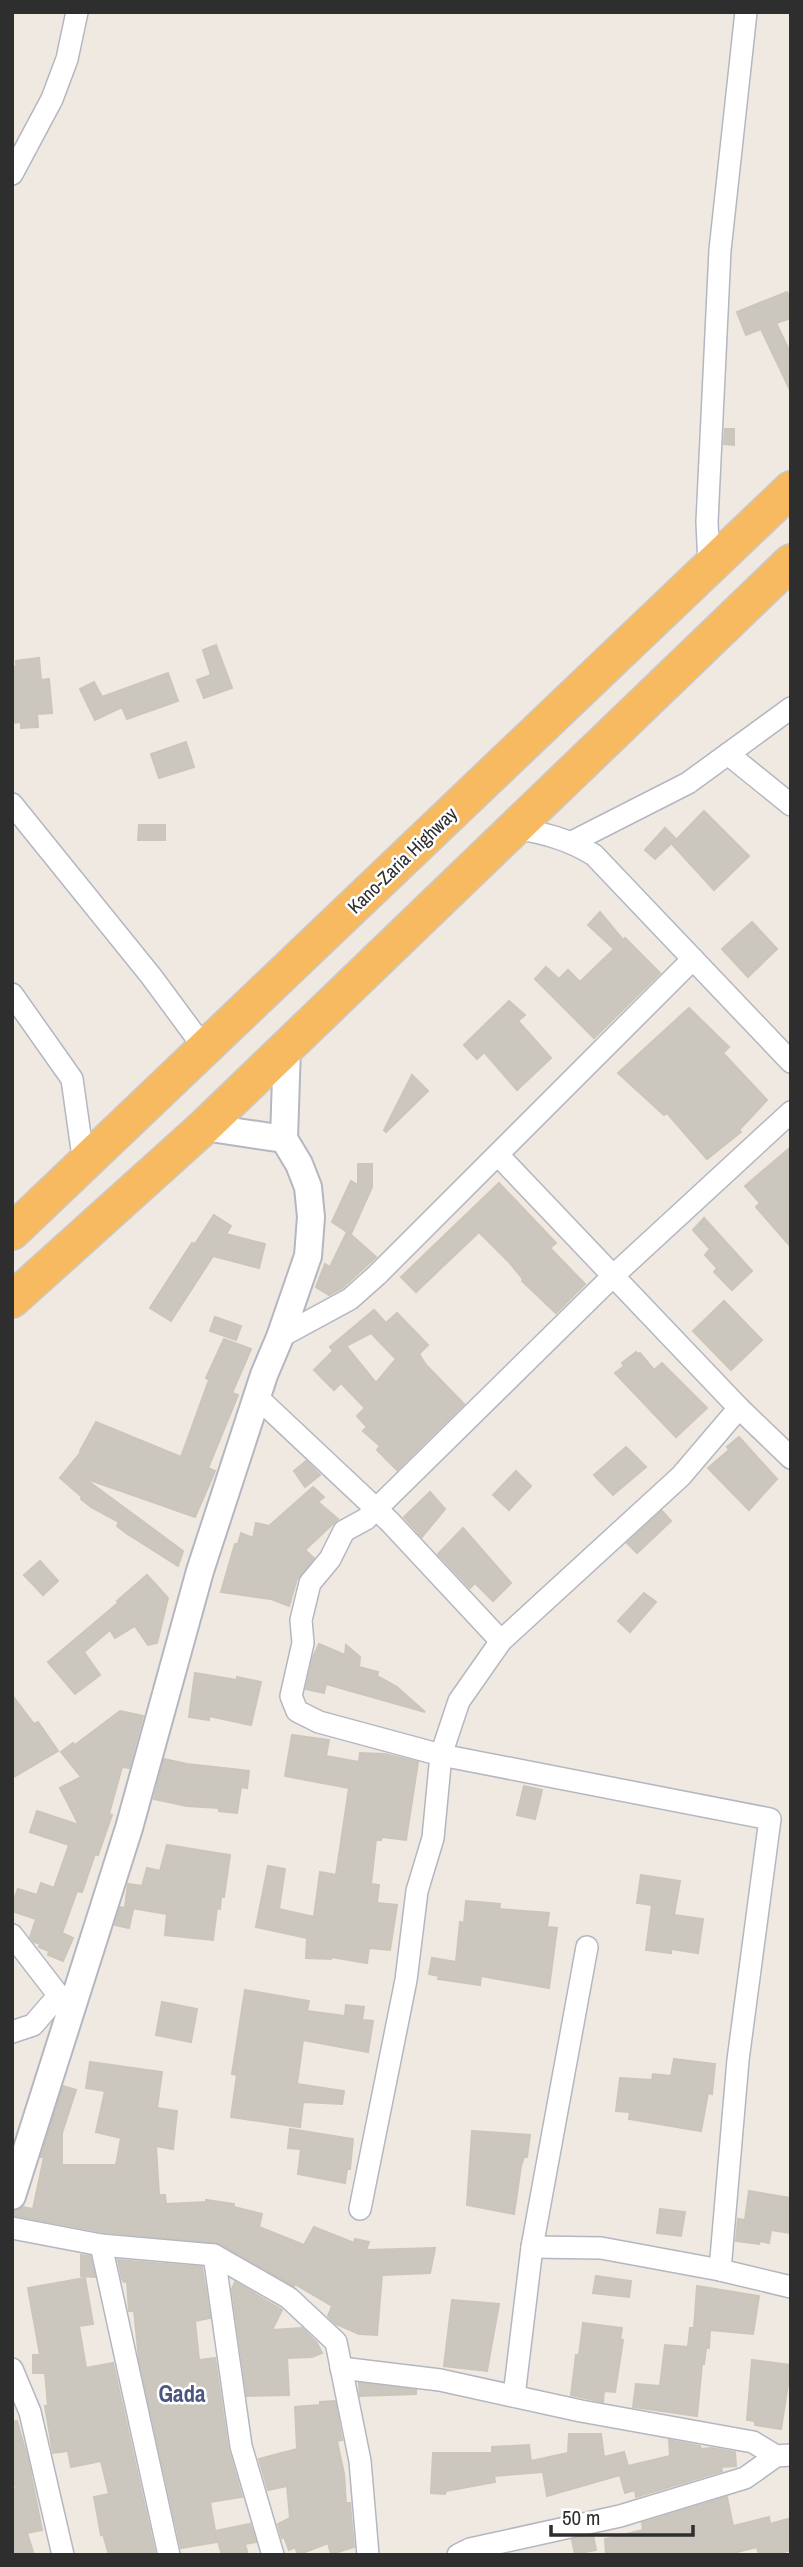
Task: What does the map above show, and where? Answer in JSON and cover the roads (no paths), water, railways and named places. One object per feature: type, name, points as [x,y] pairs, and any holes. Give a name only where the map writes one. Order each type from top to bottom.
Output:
[{"type":"highway","name":"Kano-Zaria Highway","points":[[12,1232],[791,489]]},
{"type":"highway","points":[[12,1300],[204,1127],[791,562]]},
{"type":"street","points":[[12,174],[52,99],[67,59],[77,12]]},
{"type":"street","points":[[709,567],[707,522],[720,250],[746,12]]},
{"type":"street","points":[[572,842],[688,783],[791,708]]},
{"type":"street","points":[[728,754],[791,805]]},
{"type":"street","points":[[12,804],[151,976],[205,1049]]},
{"type":"street","points":[[514,828],[550,834],[572,842],[594,855],[791,1062]]},
{"type":"street","points":[[280,1337],[350,1299],[377,1275],[693,959]]},
{"type":"street","points":[[12,994],[72,1079],[84,1164]]},
{"type":"street","points":[[12,2196],[65,2003],[130,1828],[200,1571],[257,1397],[308,1256],[311,1217],[308,1187],[299,1164],[284,1139],[287,1047]]},
{"type":"street","points":[[720,2270],[738,2060],[770,1819],[441,1755],[319,1722],[298,1710],[291,1696],[303,1643],[300,1620],[310,1583],[330,1559],[344,1531],[366,1519],[377,1509],[614,1276],[791,1112]]},
{"type":"street","points":[[204,1127],[284,1139]]},
{"type":"street","points":[[498,1155],[739,1408],[791,1458]]},
{"type":"street","points":[[257,1397],[377,1509],[500,1642]]},
{"type":"street","points":[[360,2209],[406,1979],[416,1891],[433,1838],[441,1755],[459,1700],[500,1642],[681,1476],[739,1408]]},
{"type":"street","points":[[12,1935],[65,2003]]},
{"type":"street","points":[[514,2396],[532,2247],[587,1947]]},
{"type":"street","points":[[12,2032],[33,2025],[65,2003]]},
{"type":"street","points":[[12,2228],[101,2245],[214,2255],[289,2298],[336,2342],[360,2461],[368,2555]]},
{"type":"street","points":[[101,2245],[169,2555]]},
{"type":"street","points":[[532,2247],[601,2248],[720,2270],[791,2287]]},
{"type":"street","points":[[214,2255],[241,2446],[273,2555]]},
{"type":"street","points":[[341,2368],[440,2380],[753,2442],[783,2456]]},
{"type":"street","points":[[12,2369],[30,2412],[63,2555]]},
{"type":"street","points":[[458,2555],[470,2549],[620,2516],[745,2478],[783,2456]]},
{"type":"district","name":"Gada","points":[[182,2394]]}]
